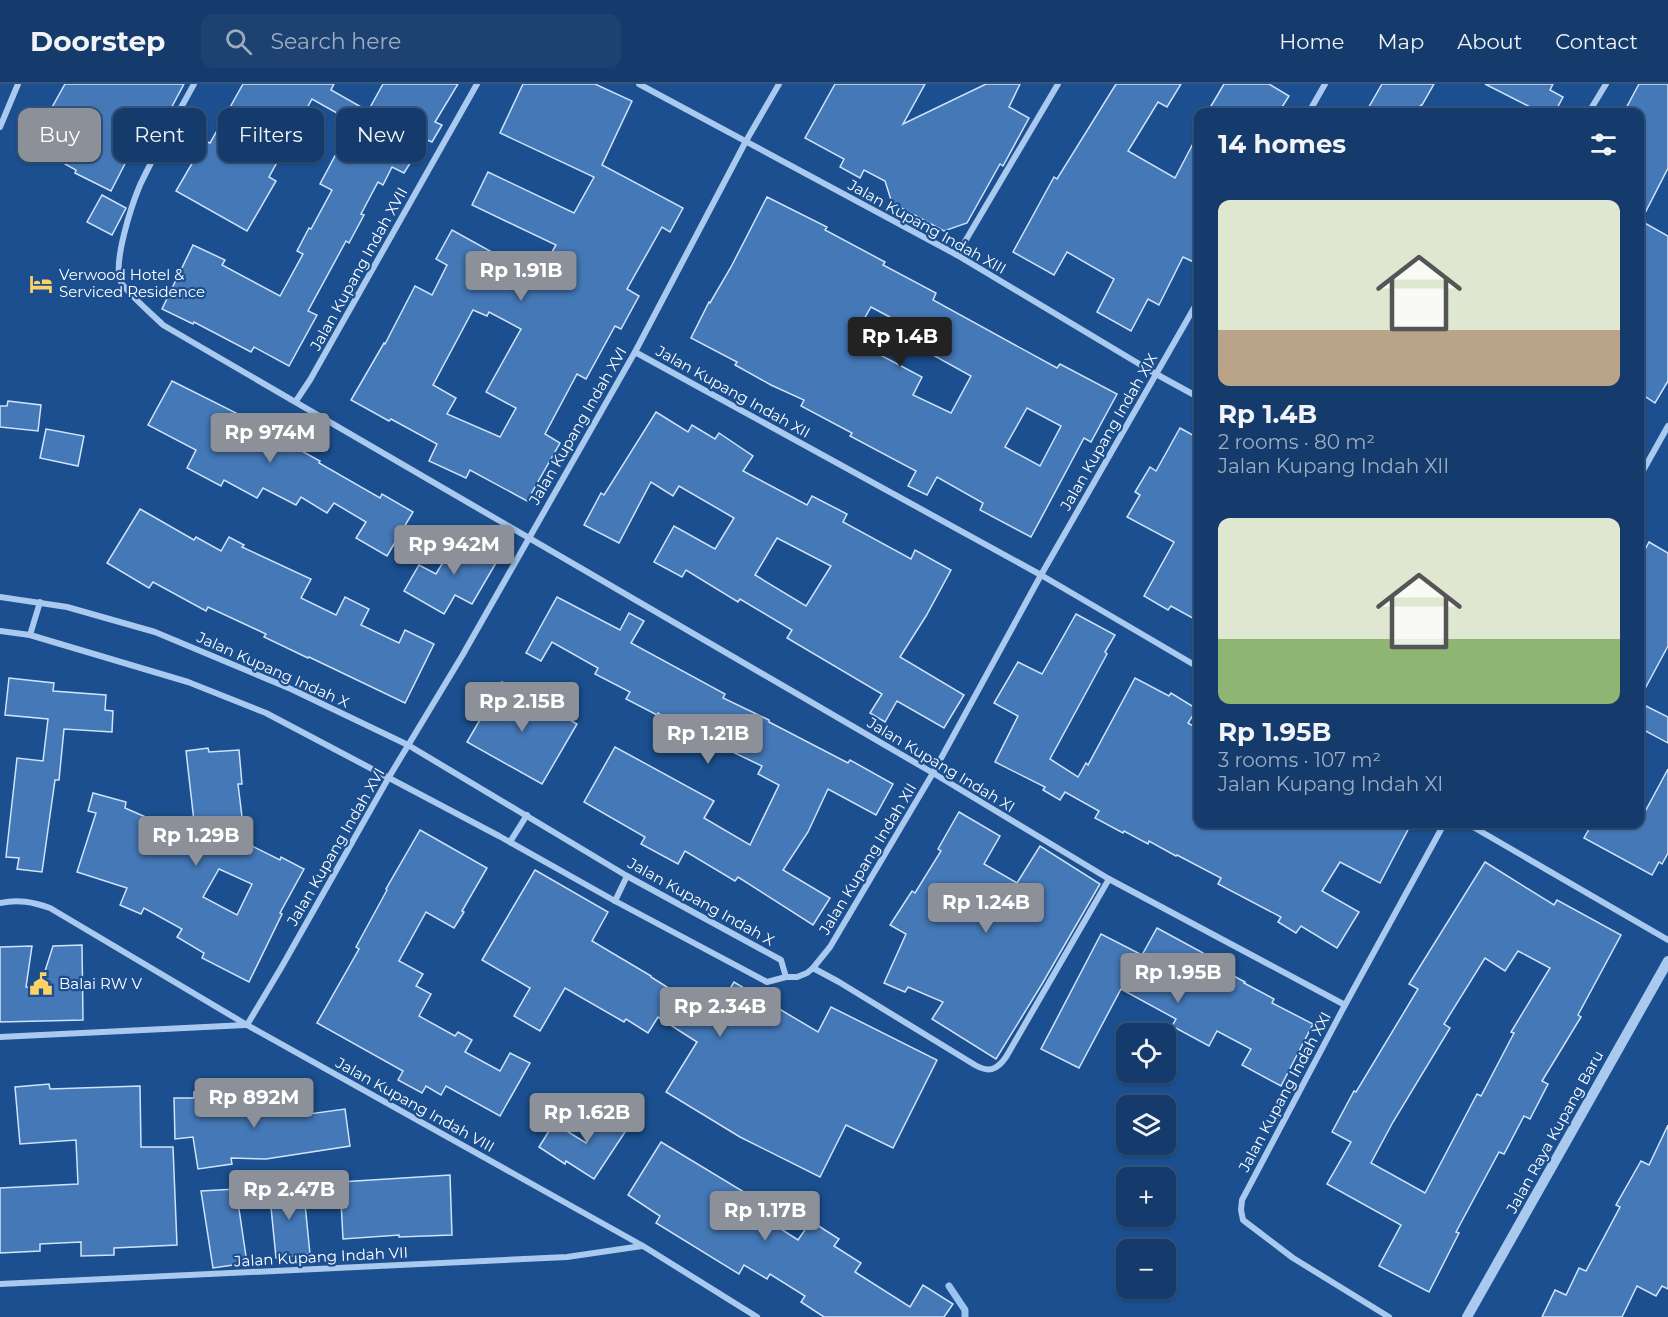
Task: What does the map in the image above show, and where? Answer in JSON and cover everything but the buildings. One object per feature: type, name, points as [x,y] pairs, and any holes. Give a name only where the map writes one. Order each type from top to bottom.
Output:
[{"type":"street","points":[[0,126],[18,84]]},
{"type":"street","name":"Jalan Kupang Indah XI","points":[[194,84],[139,186],[124,231],[118,260],[122,284],[163,325],[933,773],[1109,879],[1345,1005]]},
{"type":"street","name":"Jalan Kupang Indah XVII","points":[[296,401],[477,84]]},
{"type":"street","name":"Jalan Kupang Indah XIII","points":[[639,84],[957,255],[1194,395]]},
{"type":"street","name":"Jalan Kupang Indah XVI","points":[[246,1025],[281,968],[389,777],[462,656],[635,352],[746,141],[779,84]]},
{"type":"street","points":[[957,255],[1058,84]]},
{"type":"street","points":[[1311,108],[1325,84]]},
{"type":"street","points":[[1591,108],[1606,84]]},
{"type":"street","name":"Jalan Kupang Indah XIX","points":[[1041,575],[1194,308]]},
{"type":"street","name":"Jalan Kupang Indah XII","points":[[635,352],[1041,575],[1194,665]]},
{"type":"street","points":[[1644,469],[1668,426]]},
{"type":"street","name":"Jalan Kupang Indah XII","points":[[813,968],[830,947],[933,773],[1041,575]]},
{"type":"street","name":"Jalan Kupang Indah X","points":[[0,597],[67,607],[155,632],[291,689],[408,745],[627,876],[782,960],[786,977]]},
{"type":"street","points":[[30,636],[40,602]]},
{"type":"street","points":[[0,631],[30,636],[188,682],[266,713],[524,849],[615,901],[767,982],[796,977],[813,968],[983,1069],[997,1068],[1006,1057],[1109,879]]},
{"type":"street","points":[[510,842],[527,815]]},
{"type":"street","name":"Jalan Kupang Indah XXI","points":[[1389,1317],[1293,1258],[1244,1220],[1241,1210],[1242,1200],[1442,828]]},
{"type":"street","points":[[1475,828],[1668,940]]},
{"type":"street","points":[[615,901],[627,876]]},
{"type":"street","name":"Jalan Kupang Indah VIII","points":[[0,903],[12,900],[32,902],[50,908],[246,1025],[643,1246],[757,1317]]},
{"type":"street","name":"Jalan Raya Kupang Baru","points":[[1467,1317],[1668,961]]},
{"type":"street","points":[[0,1037],[246,1025]]},
{"type":"street","name":"Jalan Kupang Indah VII","points":[[0,1284],[567,1257],[643,1246]]},
{"type":"waterway","points":[[949,1286],[965,1310],[965,1317]]},
{"type":"place","name":"Verwood Hotel & Serviced Residence","points":[[41,284]]},
{"type":"place","name":"Balai RW V","points":[[41,984]]}]
